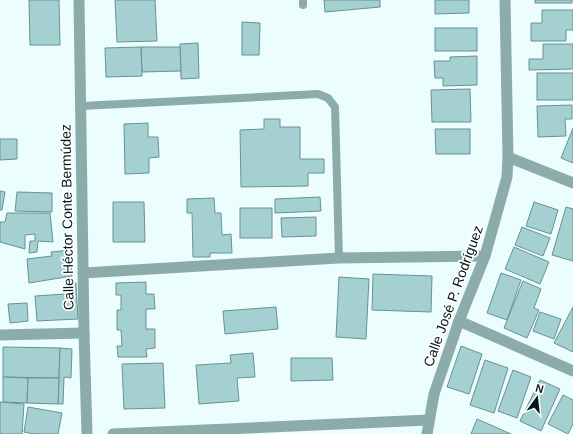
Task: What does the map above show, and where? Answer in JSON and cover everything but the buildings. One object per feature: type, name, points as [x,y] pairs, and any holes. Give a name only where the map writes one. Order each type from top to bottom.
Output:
[{"type":"street","name":"Calle Héctor Conte Bermúdez","points":[[79,0],[87,434]]},
{"type":"street","name":"Calle José P. Rodríguez","points":[[430,430],[434,394],[459,321],[485,256],[507,177],[508,157],[505,0]]},
{"type":"street","points":[[508,157],[573,183]]},
{"type":"street","points":[[83,273],[340,258],[485,256]]},
{"type":"street","points":[[459,321],[573,371]]},
{"type":"street","points":[[0,335],[84,333]]},
{"type":"street","points":[[113,434],[430,430]]},
{"type":"lane","points":[[81,106],[318,94],[328,98],[335,107],[340,258]]}]
